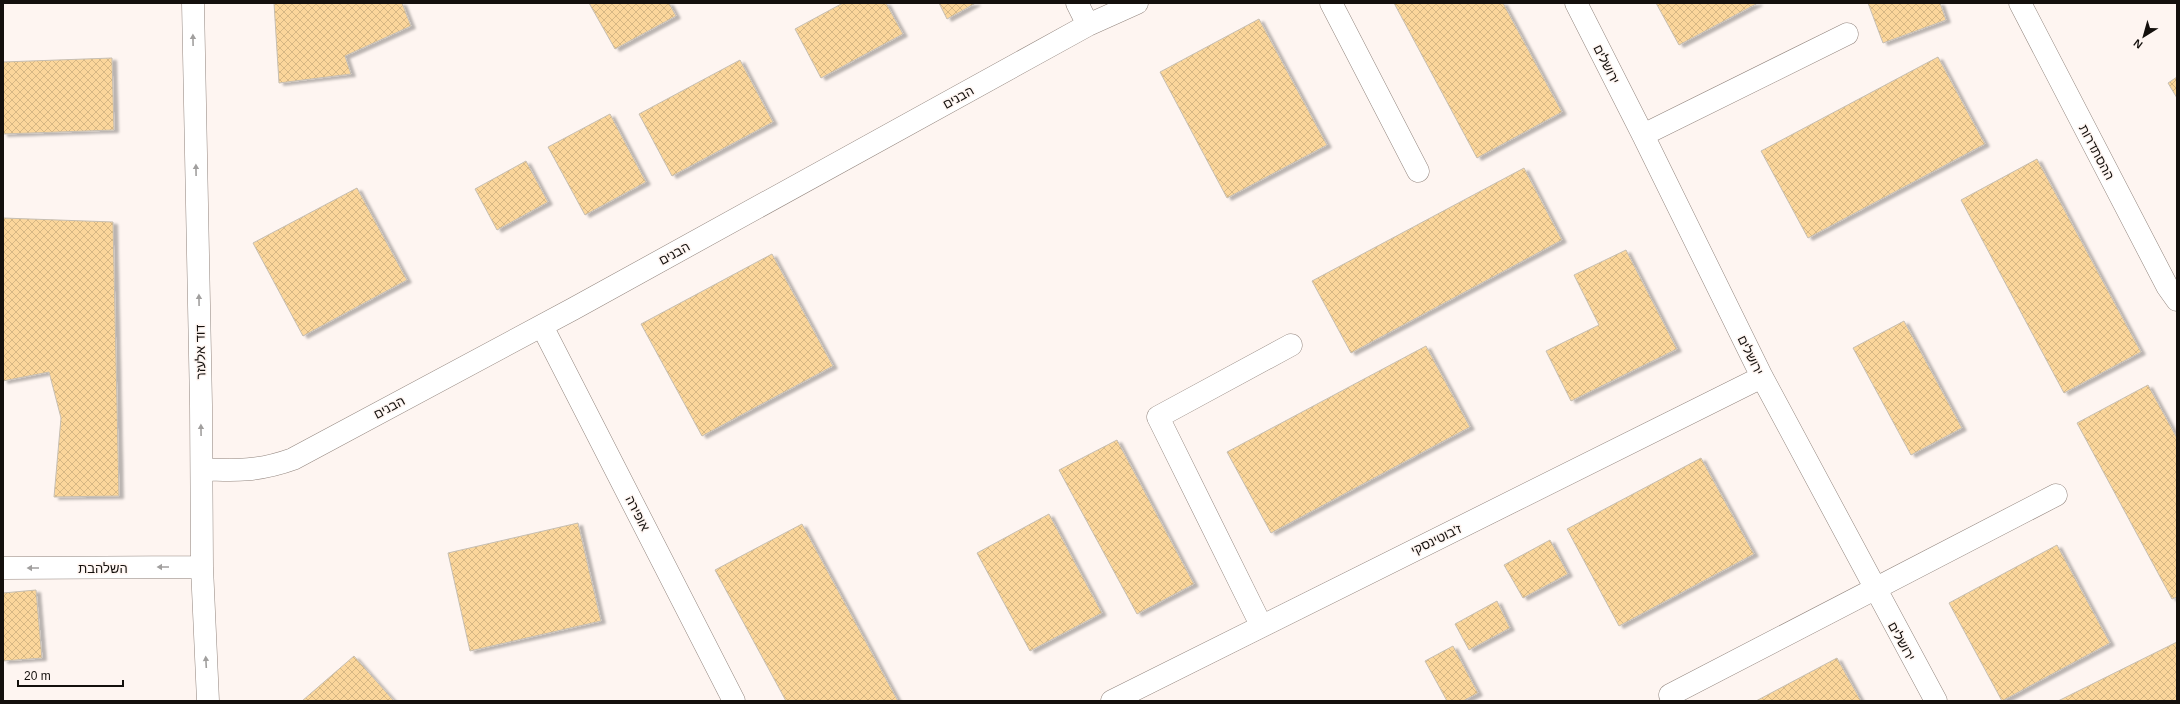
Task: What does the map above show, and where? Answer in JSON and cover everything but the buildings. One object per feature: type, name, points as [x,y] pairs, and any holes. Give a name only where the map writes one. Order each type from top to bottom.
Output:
[{"type":"street","name":"דוד אלעזר","points":[[193,3],[202,469],[202,568],[208,701]]},
{"type":"street","points":[[1077,3],[1088,25]]},
{"type":"street","name":"הבנים","points":[[202,469],[252,470],[270,468],[293,459],[542,326],[1088,25],[1137,3]]},
{"type":"street","points":[[1331,3],[1418,171]]},
{"type":"street","name":"ירושלים","points":[[1576,3],[1643,135],[1762,377],[1874,590],[1936,701]]},
{"type":"street","name":"ההסתדרות","points":[[2020,3],[2167,286],[2177,300]]},
{"type":"street","points":[[1643,135],[1846,34]]},
{"type":"street","name":"אופירה","points":[[542,326],[734,701]]},
{"type":"street","points":[[1261,625],[1158,417],[1291,345]]},
{"type":"street","name":"ז'בוטינסקי","points":[[1112,701],[1261,625],[1762,377]]},
{"type":"street","points":[[1673,701],[1670,695],[2056,495]]},
{"type":"street","name":"השלהבת","points":[[3,568],[202,568]]}]
